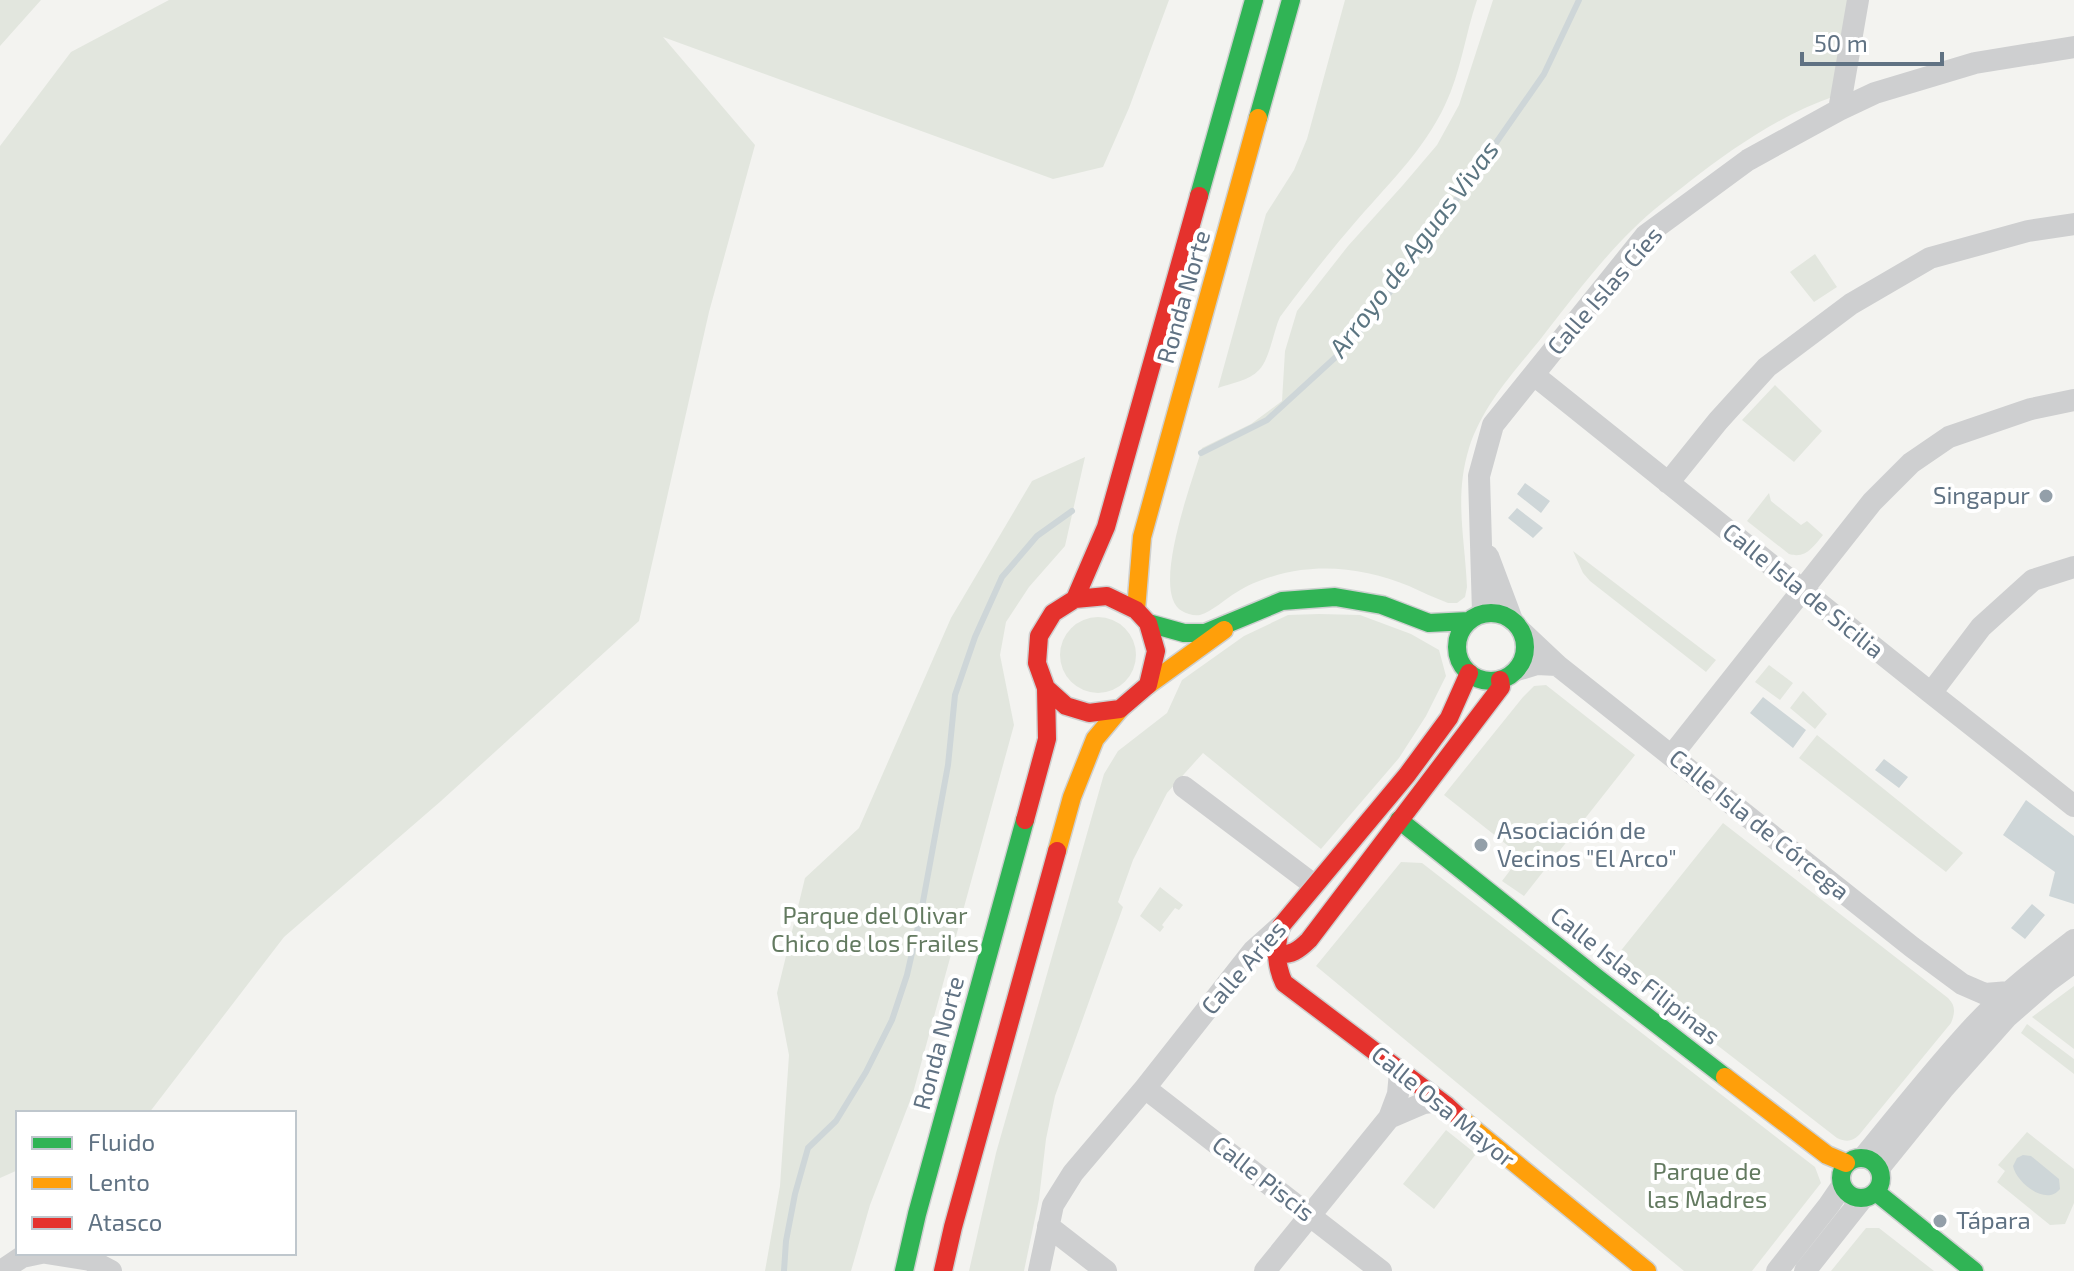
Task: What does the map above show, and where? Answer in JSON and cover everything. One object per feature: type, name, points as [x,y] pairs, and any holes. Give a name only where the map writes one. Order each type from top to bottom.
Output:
[{"type":"main road","name":"Ronda Norte","points":[[904,1271],[1047,739],[1046,688],[1037,663],[1039,636],[1053,613],[1075,599],[1106,527],[1254,0]]},
{"type":"main road","name":"Ronda Norte","points":[[1148,685],[1156,651],[1142,616],[1142,537],[1291,0]]},
{"type":"main road","points":[[1075,599],[1107,596],[1142,616],[1184,633],[1205,633],[1282,601],[1335,597],[1382,605],[1429,623],[1458,654]]},
{"type":"main road","points":[[1429,623],[1476,617],[1503,615],[1517,626],[1525,652],[1508,675],[1489,681],[1478,679],[1461,664],[1457,642],[1461,630],[1476,617]]},
{"type":"main road","points":[[943,1271],[1072,797],[1095,739],[1120,709],[1148,685],[1234,622]]},
{"type":"main road","name":"Calle Aries","points":[[1281,926],[1407,775],[1449,718],[1469,673]]},
{"type":"main road","name":"Calle Aries","points":[[1276,954],[1286,956],[1301,949],[1508,675]]},
{"type":"main road","points":[[1046,688],[1066,706],[1089,713],[1120,709]]},
{"type":"main road","name":"Calle Islas Filipinas","points":[[1399,820],[1808,1141],[1827,1155],[1863,1163]]},
{"type":"main road","points":[[1276,954],[1275,942],[1281,926]]},
{"type":"main road","name":"Calle Osa Mayor","points":[[1276,954],[1278,973],[1284,983],[1438,1101],[1647,1271]]},
{"type":"main road","points":[[1869,1196],[1880,1185],[1863,1163],[1842,1171],[1842,1186],[1852,1197],[1869,1196],[1974,1271]]},
{"type":"street","points":[[1839,110],[1858,0]]},
{"type":"street","name":"Calle Islas Cíes","points":[[1476,617],[1481,540],[1479,476],[1493,425],[1646,235],[1748,160],[1875,93],[1975,63],[2074,47]]},
{"type":"street","points":[[1846,75],[1875,93]]},
{"type":"street","points":[[1668,483],[1767,367],[1851,304],[1930,258],[2028,231],[2074,224]]},
{"type":"street","name":"Calle Isla de Sicilia","points":[[1534,375],[2074,806]]},
{"type":"street","points":[[1672,755],[1872,502],[1911,463],[1949,437],[2031,409],[2074,400]]},
{"type":"street","name":"Calle Islas Cíes","points":[[1481,540],[1517,626]]},
{"type":"street","points":[[1931,693],[1981,627],[2033,580],[2074,567]]},
{"type":"street","name":"Calle Isla de Córcega","points":[[1517,626],[1557,665],[1912,947],[1962,984],[1985,994],[2009,992]]},
{"type":"street","points":[[1508,675],[1537,664],[1557,665]]},
{"type":"street","points":[[1184,787],[1314,885]]},
{"type":"street","points":[[1378,810],[1386,811],[1399,820]]},
{"type":"street","name":"Calle Aries","points":[[1039,1271],[1053,1205],[1073,1173],[1253,951],[1281,926]]},
{"type":"street","points":[[1863,1163],[1924,1083],[1976,1025],[2009,992],[2074,940]]},
{"type":"street","points":[[1863,1163],[1943,1089],[2007,1017],[2074,962]]},
{"type":"street","points":[[1962,984],[1972,1004],[1976,1025]]},
{"type":"street","points":[[1265,1271],[1389,1118],[1398,1094],[1400,1072]]},
{"type":"street","name":"Calle Piscis","points":[[1145,1088],[1381,1271]]},
{"type":"street","points":[[1389,1118],[1424,1103],[1438,1101]]},
{"type":"street","points":[[1777,1271],[1842,1186]]},
{"type":"street","points":[[1805,1271],[1869,1196]]},
{"type":"street","points":[[1048,1226],[1106,1271]]},
{"type":"street","points":[[1,1271],[22,1257],[32,1255]]},
{"type":"street","points":[[56,1255],[90,1260],[111,1271]]},
{"type":"green space","points":[[0,0],[41,0],[0,46]]},
{"type":"green space","points":[[169,0],[1169,0],[1129,108],[1103,167],[1053,179],[663,37],[755,145],[709,312],[639,621],[441,801],[284,937],[151,1111],[16,1111],[16,1171],[0,1178],[0,146],[71,52]]},
{"type":"green space","points":[[1345,0],[1477,0],[1450,92],[1426,138],[1333,248],[1280,317],[1266,359],[1259,370],[1245,379],[1218,388],[1266,214],[1294,170],[1307,139]]},
{"type":"green space","points":[[1493,0],[1851,0],[1835,96],[1796,112],[1759,133],[1706,169],[1646,217],[1596,269],[1490,405],[1469,448],[1462,484],[1465,597],[1457,603],[1448,603],[1383,577],[1342,569],[1315,569],[1259,581],[1200,615],[1182,611],[1173,600],[1170,582],[1172,559],[1183,508],[1202,448],[1251,424],[1282,401],[1285,351],[1297,311],[1348,246],[1437,145],[1459,105]]},
{"type":"green space","points":[[1815,254],[1837,287],[1814,302],[1790,272]]},
{"type":"green space","points":[[1775,385],[1822,431],[1794,462],[1742,420]]},
{"type":"green space","name":"Parque del Olivar Chico de los Frailes","points":[[1085,457],[1065,546],[1029,587],[1006,622],[1000,655],[1014,725],[913,1093],[870,1205],[851,1271],[765,1271],[780,1186],[789,1055],[777,993],[805,878],[859,828],[951,618],[1032,481]]},
{"type":"green space","points":[[1769,493],[1771,501],[1801,525],[1807,521],[1823,535],[1809,551],[1800,555],[1789,554],[1747,521]]},
{"type":"green space","points":[[1573,551],[1716,660],[1706,672],[1590,581]]},
{"type":"green space","points":[[1288,615],[1360,615],[1411,634],[1439,650],[1446,676],[1426,716],[1399,758],[1321,849],[1203,753],[1167,793],[1133,860],[1118,902],[1123,907],[1055,1096],[1024,1271],[969,1271],[996,1153],[1104,774],[1118,751],[1167,713],[1182,680],[1244,636]]},
{"type":"green space","points":[[1091,617],[1105,617],[1119,623],[1130,634],[1136,655],[1134,670],[1125,682],[1113,691],[1091,693],[1077,687],[1066,676],[1060,662],[1060,648],[1066,634],[1077,623]]},
{"type":"green space","points":[[1769,665],[1793,683],[1780,700],[1755,682]]},
{"type":"green space","points":[[1546,685],[1635,755],[1524,896],[1502,881],[1521,856],[1444,795],[1523,697],[1534,686]]},
{"type":"green space","points":[[1803,691],[1827,714],[1815,729],[1790,708]]},
{"type":"green space","points":[[1817,735],[1963,853],[1946,872],[1799,758]]},
{"type":"green space","points":[[1723,823],[1948,998],[1954,1007],[1951,1023],[1859,1135],[1851,1140],[1837,1138],[1611,963]]},
{"type":"green space","name":"Parque de las Madres","points":[[1401,862],[1422,863],[1815,1167],[1821,1183],[1752,1271],[1684,1271],[1316,966]]},
{"type":"green space","points":[[1160,887],[1183,905],[1179,910],[1175,908],[1160,932],[1140,916]]},
{"type":"green space","points":[[2074,986],[2074,1049],[2032,1017]]},
{"type":"green space","points":[[2027,1024],[2074,1059],[2074,1074],[2021,1033]]},
{"type":"green space","points":[[1446,1130],[1476,1154],[1434,1209],[1403,1184]]},
{"type":"green space","points":[[2027,1132],[2074,1169],[2074,1203],[2065,1224],[2050,1225],[1997,1182],[2005,1171],[1998,1165]]},
{"type":"green space","points":[[1866,1228],[1879,1228],[1934,1271],[1831,1271]]},
{"type":"shaded area","points":[[1525,483],[1550,501],[1541,513],[1517,494]]},
{"type":"shaded area","points":[[1517,508],[1543,528],[1533,538],[1508,518]]},
{"type":"shaded area","points":[[1763,697],[1806,730],[1793,748],[1750,713]]},
{"type":"shaded area","points":[[1884,759],[1908,777],[1899,788],[1875,770]]},
{"type":"shaded area","points":[[2026,800],[2074,836],[2074,904],[2049,896],[2055,872],[2003,835]]},
{"type":"shaded area","points":[[2032,904],[2045,915],[2025,939],[2011,928]]},
{"type":"shaded area","points":[[2031,1156],[2059,1179],[2060,1189],[2047,1195],[2025,1185],[2013,1166],[2017,1158]]},
{"type":"waterway","name":"Arroyo de Aguas Vivas","points":[[1201,453],[1267,420],[1350,344],[1410,266],[1544,74],[1579,0]]},
{"type":"waterway","name":"Arroyo de Aguas Vivas","points":[[784,1271],[795,1194],[808,1148],[836,1121],[866,1072],[892,1020],[907,975],[948,765],[955,695],[975,637],[1002,577],[1037,536],[1072,511]]},
{"type":"traffic: fast","points":[[1199,196],[1254,0]]},
{"type":"traffic: fast","points":[[1258,118],[1291,0]]},
{"type":"traffic: fast","points":[[1148,623],[1184,633],[1205,633],[1282,601],[1335,597],[1382,605],[1429,623],[1469,621]]},
{"type":"traffic: fast","points":[[1491,613],[1515,623],[1525,647],[1515,671],[1491,681],[1467,671],[1457,647],[1467,623],[1491,613]]},
{"type":"traffic: fast","points":[[904,1271],[1025,820]]},
{"type":"traffic: fast","points":[[1399,820],[1725,1077]]},
{"type":"traffic: fast","points":[[1861,1158],[1875,1164],[1881,1178],[1875,1192],[1861,1198],[1847,1192],[1841,1178],[1847,1164],[1861,1158]]},
{"type":"traffic: fast","points":[[1876,1192],[1974,1271]]},
{"type":"traffic: slow","points":[[1136,610],[1142,537],[1258,118]]},
{"type":"traffic: slow","points":[[1148,685],[1224,630]]},
{"type":"traffic: slow","points":[[1057,851],[1072,797],[1095,739],[1120,709]]},
{"type":"traffic: slow","points":[[1725,1077],[1827,1155],[1846,1163]]},
{"type":"traffic: slow","points":[[1460,1118],[1647,1271]]},
{"type":"traffic: jam","points":[[1075,599],[1106,527],[1199,196]]},
{"type":"traffic: jam","points":[[1025,820],[1047,739],[1046,688],[1037,663],[1039,636],[1053,613],[1075,599],[1107,596],[1136,610],[1148,623],[1156,651],[1148,685],[1120,709],[1089,713],[1066,706],[1046,688]]},
{"type":"traffic: jam","points":[[1460,1118],[1284,983],[1277,948],[1281,926],[1407,775],[1449,718],[1469,673]]},
{"type":"traffic: jam","points":[[1276,954],[1294,952],[1309,940],[1501,687],[1500,680]]},
{"type":"traffic: jam","points":[[943,1271],[1057,851]]},
{"type":"place","name":"Singapur","points":[[2046,496]]},
{"type":"place","name":"Asociación de Vecinos \"El Arco\"","points":[[1481,845]]},
{"type":"place","name":"Tápara","points":[[1940,1221]]}]
